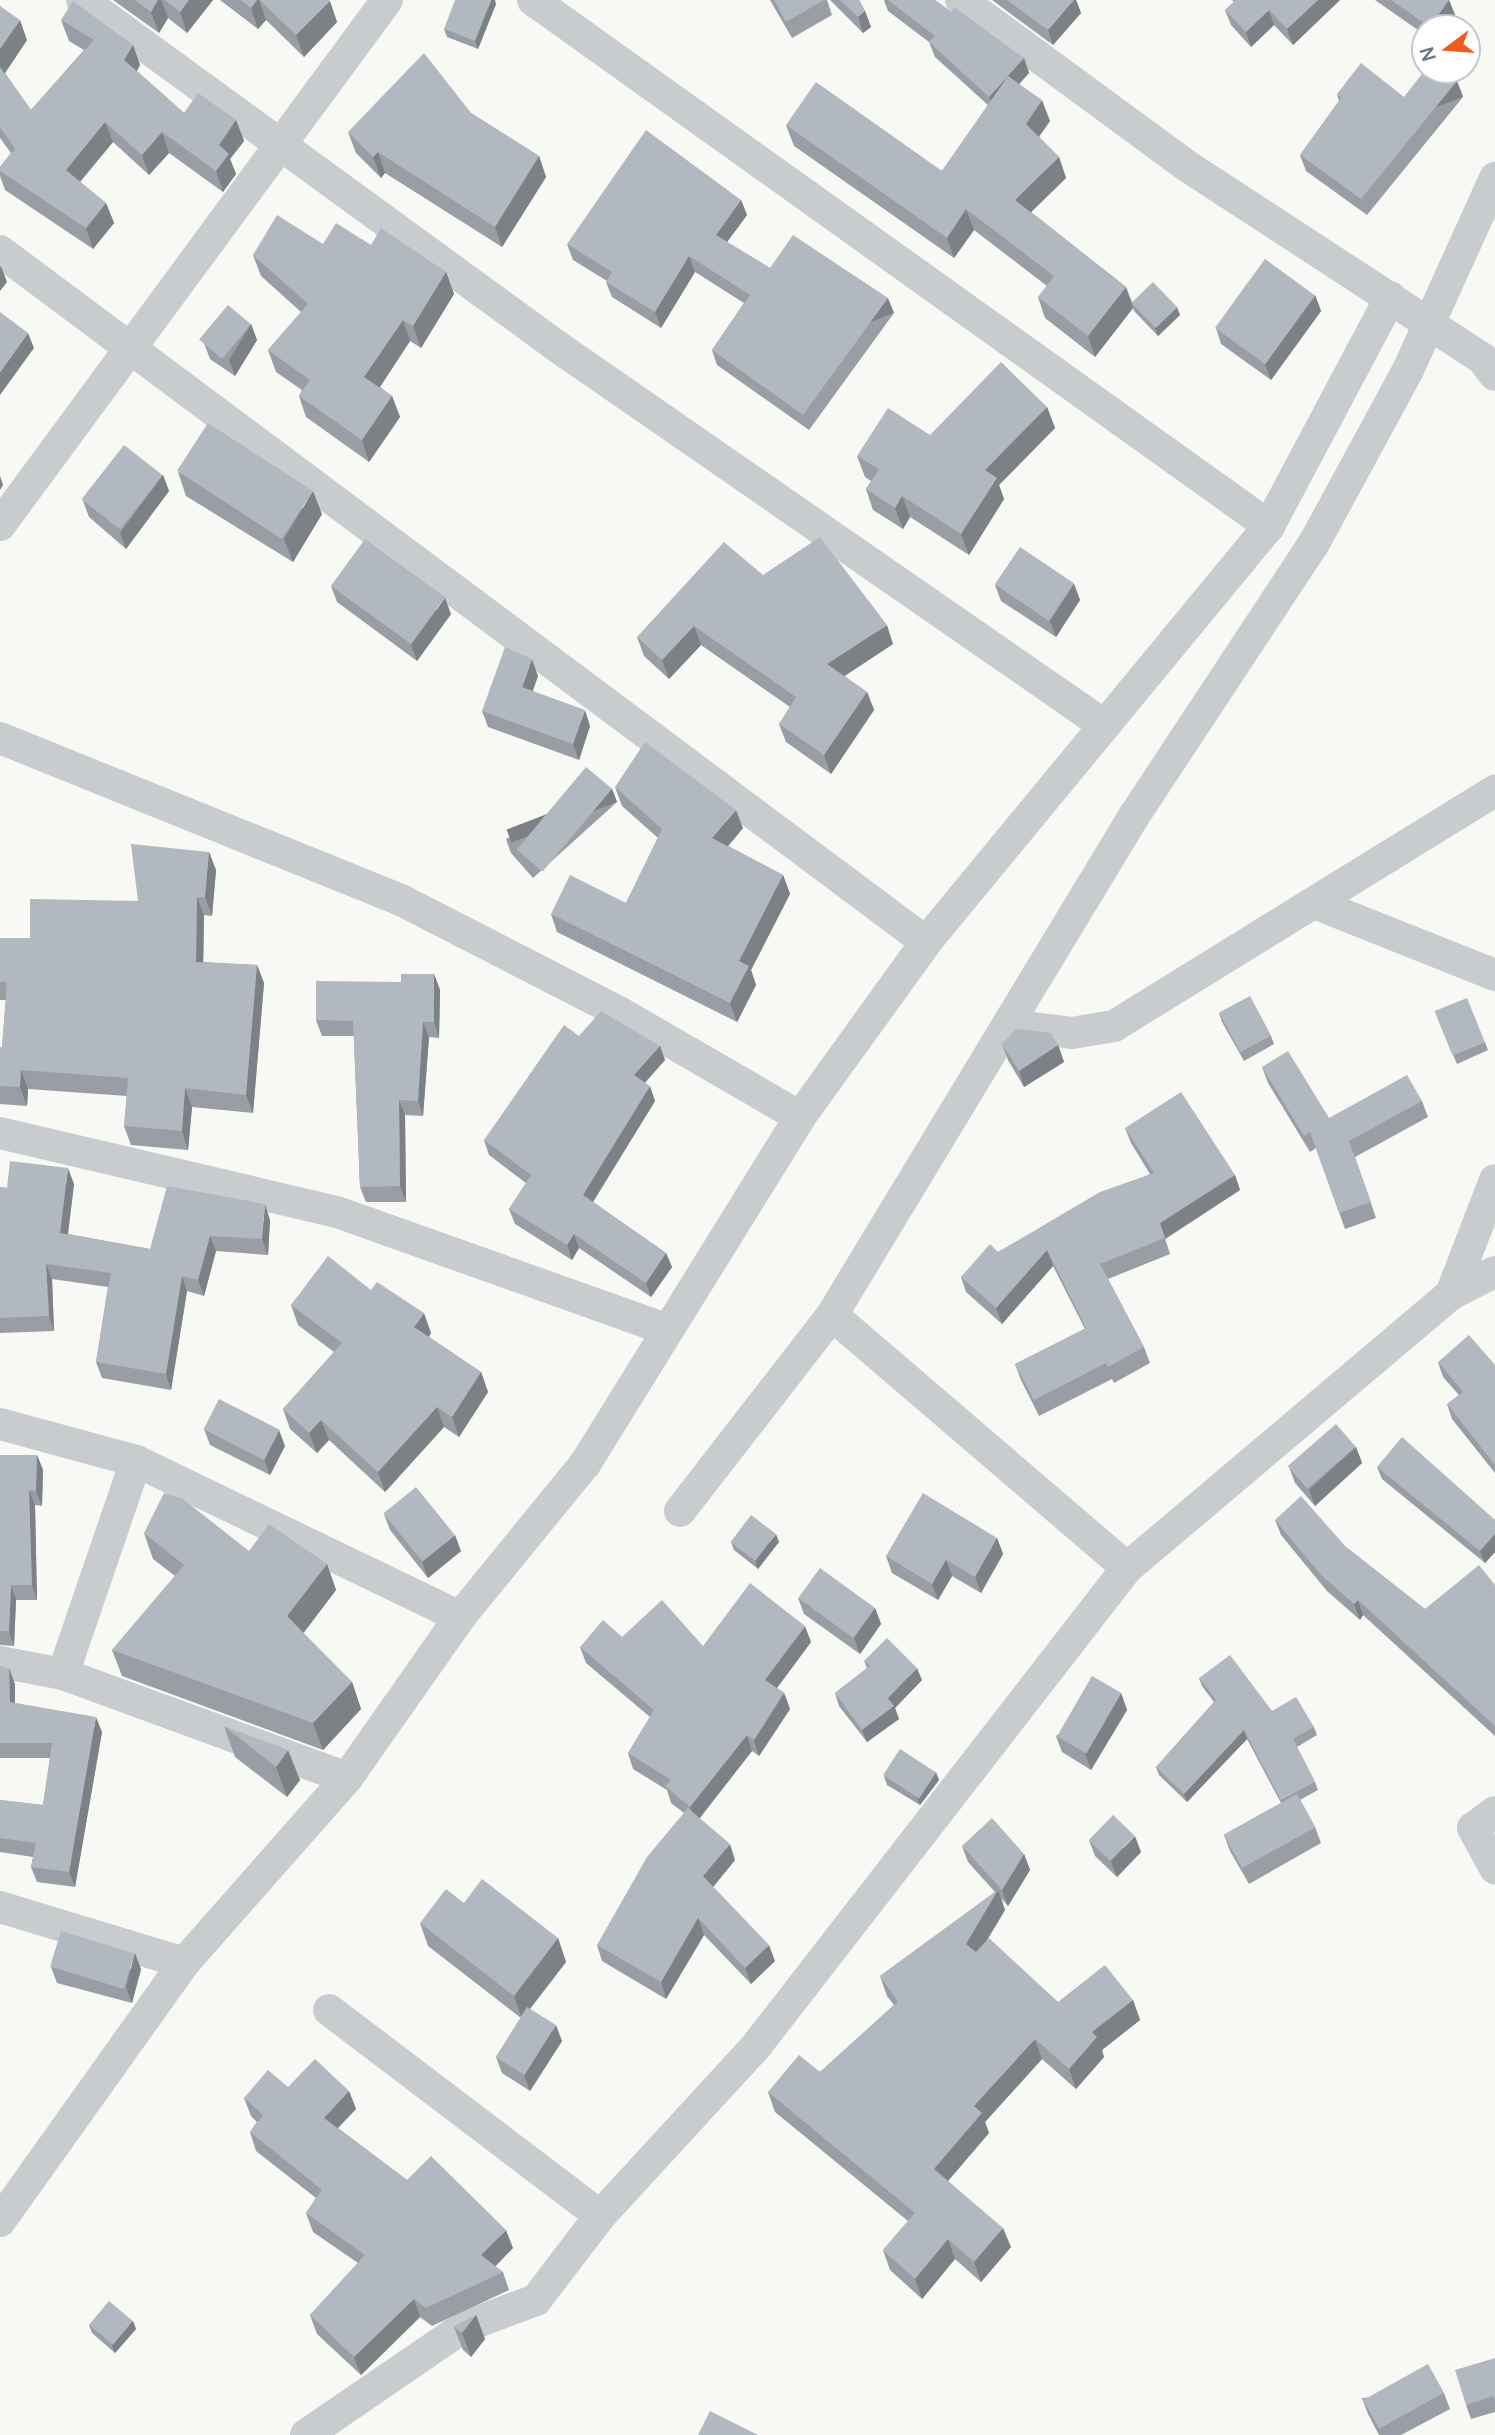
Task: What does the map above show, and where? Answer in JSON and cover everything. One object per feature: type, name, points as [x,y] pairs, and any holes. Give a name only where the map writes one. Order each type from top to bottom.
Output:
[{"type":"street","points":[[82,0],[279,146],[1101,723]]},
{"type":"street","points":[[0,525],[387,0]]},
{"type":"street","points":[[533,0],[1269,526]]},
{"type":"street","points":[[961,0],[1187,166],[1482,358],[1495,375]]},
{"type":"street","points":[[680,1511],[832,1315],[1134,817],[1313,545],[1429,321],[1495,178]]},
{"type":"street","points":[[0,251],[926,942]]},
{"type":"street","points":[[0,2221],[184,1963],[347,1778],[460,1617],[585,1464],[666,1329],[800,1117],[926,942],[1101,723],[1269,526],[1391,297]]},
{"type":"street","points":[[0,738],[399,900],[619,1012],[800,1117]]},
{"type":"street","points":[[1008,1025],[1072,1033],[1114,1026],[1495,791]]},
{"type":"street","points":[[1314,903],[1495,975]]},
{"type":"street","points":[[0,1133],[337,1212],[666,1329]]},
{"type":"street","points":[[1451,1294],[1495,1180]]},
{"type":"street","points":[[306,2435],[464,2327],[536,2300],[600,2216],[757,2045],[1127,1568],[1451,1294],[1495,1272]]},
{"type":"street","points":[[832,1315],[1127,1568]]},
{"type":"street","points":[[0,1424],[136,1461],[460,1617]]},
{"type":"street","points":[[63,1674],[136,1461]]},
{"type":"street","points":[[0,1662],[63,1674],[347,1778]]},
{"type":"street","points":[[1495,1812],[1473,1828],[1495,1868]]},
{"type":"street","points":[[0,1907],[184,1963]]},
{"type":"street","points":[[329,2010],[600,2216]]},
{"type":"building","points":[[135,0],[158,0],[151,12]]},
{"type":"building","points":[[165,0],[189,0],[180,12]]},
{"type":"building","points":[[240,0],[257,0],[251,8]]},
{"type":"building","points":[[260,0],[329,0],[330,1],[296,35]]},
{"type":"building","points":[[455,0],[491,0],[475,41],[444,29]]},
{"type":"building","points":[[774,0],[824,0],[786,22]]},
{"type":"building","points":[[840,0],[859,0],[865,11],[858,17]]},
{"type":"building","points":[[888,0],[935,0],[951,12],[954,7],[1024,58],[989,97],[929,42],[935,36]]},
{"type":"building","points":[[1007,0],[1074,0],[1048,30]]},
{"type":"building","points":[[1236,0],[1318,0],[1287,29],[1269,10],[1246,32],[1225,10]]},
{"type":"building","points":[[1391,0],[1449,0],[1439,14],[1411,14]]},
{"type":"building","points":[[73,1],[133,45],[124,60],[184,113],[198,93],[236,120],[219,145],[229,154],[216,171],[162,132],[142,155],[105,122],[66,170],[106,203],[86,228],[0,171],[0,167],[15,149],[0,127],[0,67],[31,110],[94,40],[61,20]]},
{"type":"building","points":[[0,6],[20,20],[0,49]]},
{"type":"building","points":[[424,53],[471,113],[539,156],[495,227],[378,152],[373,157],[348,132]]},
{"type":"building","points":[[1361,63],[1404,97],[1414,84],[1455,84],[1361,199],[1300,155],[1341,98],[1337,94]]},
{"type":"building","points":[[1008,76],[1042,100],[1026,124],[1059,157],[1015,200],[1126,287],[1088,336],[1038,297],[1054,276],[966,209],[947,238],[786,125],[816,82],[942,171]]},
{"type":"building","points":[[646,130],[741,200],[716,235],[770,268],[793,235],[888,298],[803,415],[712,350],[750,295],[689,256],[655,312],[606,282],[612,272],[567,244]]},
{"type":"building","points":[[277,215],[323,244],[336,223],[371,245],[381,228],[446,272],[413,326],[403,320],[364,377],[392,396],[362,440],[299,396],[310,380],[268,350],[308,304],[253,255]]},
{"type":"building","points":[[1265,259],[1315,295],[1265,364],[1215,328]]},
{"type":"building","points":[[1153,282],[1177,307],[1156,328],[1131,303]]},
{"type":"building","points":[[228,305],[251,324],[222,359],[199,339]]},
{"type":"building","points":[[0,312],[28,333],[0,372]]},
{"type":"building","points":[[1001,362],[1047,407],[985,470],[997,478],[961,534],[902,496],[895,508],[866,489],[879,469],[857,456],[888,408],[930,435]]},
{"type":"building","points":[[208,423],[313,491],[282,539],[177,471]]},
{"type":"building","points":[[124,445],[163,475],[120,530],[82,499]]},
{"type":"building","points":[[820,537],[887,625],[827,664],[867,692],[824,755],[779,724],[796,697],[694,626],[662,660],[637,637],[724,542],[763,575]]},
{"type":"building","points":[[365,539],[445,597],[411,644],[331,586]]},
{"type":"building","points":[[1020,547],[1074,583],[1049,621],[995,584]]},
{"type":"building","points":[[505,647],[532,659],[522,687],[585,710],[573,744],[482,711]]},
{"type":"building","points":[[645,742],[736,810],[712,838],[783,875],[739,961],[749,966],[730,1003],[551,914],[570,875],[626,903],[662,829],[615,787]]},
{"type":"building","points":[[586,767],[612,789],[543,872],[517,850]]},
{"type":"building","points":[[131,844],[209,852],[205,897],[197,897],[196,962],[257,965],[246,1095],[185,1088],[182,1131],[124,1126],[128,1078],[21,1070],[20,1087],[0,1086],[0,1047],[7,982],[0,982],[0,938],[30,938],[30,899],[138,901]]},
{"type":"building","points":[[401,974],[434,974],[434,1022],[423,1022],[418,1101],[399,1100],[400,1186],[360,1187],[353,1021],[316,1020],[316,981],[401,982]]},
{"type":"building","points":[[1250,996],[1271,1036],[1240,1052],[1219,1012]]},
{"type":"building","points":[[1467,998],[1485,1043],[1453,1056],[1435,1011]]},
{"type":"building","points":[[601,1011],[660,1046],[634,1075],[650,1086],[583,1195],[666,1253],[646,1283],[574,1234],[567,1245],[509,1209],[531,1175],[484,1140],[564,1025],[579,1036]]},
{"type":"building","points":[[1016,1029],[1051,1033],[1058,1045],[1019,1071],[1002,1044]]},
{"type":"building","points":[[1288,1051],[1329,1118],[1407,1075],[1422,1101],[1349,1141],[1371,1202],[1339,1213],[1310,1132],[1304,1136],[1262,1067]]},
{"type":"building","points":[[1181,1092],[1235,1175],[1160,1223],[1165,1238],[1100,1264],[1144,1347],[1108,1367],[1106,1363],[1034,1400],[1015,1364],[1086,1328],[1047,1250],[996,1308],[961,1277],[990,1244],[998,1252],[1100,1192],[1154,1173],[1125,1128]]},
{"type":"building","points":[[10,1161],[68,1168],[60,1233],[150,1249],[167,1186],[265,1204],[262,1239],[210,1236],[198,1280],[182,1276],[166,1374],[96,1362],[111,1273],[46,1264],[49,1316],[0,1318],[0,1187],[7,1188]]},
{"type":"building","points":[[328,1256],[371,1290],[377,1282],[424,1313],[414,1327],[481,1372],[452,1417],[437,1407],[378,1472],[321,1420],[309,1433],[283,1409],[342,1343],[291,1305]]},
{"type":"building","points":[[1469,1335],[1495,1365],[1495,1465],[1447,1404],[1463,1392],[1438,1362]]},
{"type":"building","points":[[219,1399],[280,1430],[264,1460],[204,1429]]},
{"type":"building","points":[[1336,1424],[1356,1447],[1307,1489],[1288,1466]]},
{"type":"building","points":[[1402,1437],[1495,1520],[1495,1534],[1480,1551],[1377,1467]]},
{"type":"building","points":[[0,1455],[37,1455],[36,1491],[29,1490],[32,1585],[11,1585],[9,1631],[0,1631]]},
{"type":"building","points":[[416,1487],[455,1535],[422,1562],[383,1513]]},
{"type":"building","points":[[164,1493],[183,1499],[249,1551],[269,1524],[327,1564],[287,1616],[352,1682],[313,1723],[112,1650],[184,1565],[144,1533]]},
{"type":"building","points":[[923,1493],[997,1538],[975,1577],[946,1560],[932,1584],[886,1556]]},
{"type":"building","points":[[1301,1496],[1346,1547],[1425,1609],[1479,1565],[1495,1585],[1495,1726],[1358,1600],[1354,1604],[1321,1575],[1275,1520]]},
{"type":"building","points":[[751,1515],[776,1534],[755,1561],[731,1542]]},
{"type":"building","points":[[820,1568],[875,1608],[853,1638],[798,1598]]},
{"type":"building","points":[[750,1583],[805,1626],[765,1680],[784,1693],[754,1740],[747,1735],[690,1807],[665,1786],[671,1780],[628,1753],[654,1710],[580,1647],[603,1620],[622,1637],[662,1600],[703,1646]]},
{"type":"building","points":[[887,1638],[917,1668],[888,1698],[894,1706],[862,1730],[835,1693],[870,1666],[864,1661]]},
{"type":"building","points":[[1230,1655],[1272,1711],[1296,1697],[1314,1727],[1293,1739],[1315,1782],[1281,1800],[1244,1730],[1184,1794],[1156,1767],[1216,1700],[1199,1678]]},
{"type":"building","points":[[0,1666],[9,1668],[10,1702],[96,1717],[69,1872],[31,1867],[36,1843],[0,1838],[0,1800],[43,1805],[52,1743],[0,1743]]},
{"type":"building","points":[[1092,1676],[1121,1693],[1086,1754],[1057,1737]]},
{"type":"building","points":[[224,1726],[288,1750],[276,1767]]},
{"type":"building","points":[[900,1749],[936,1772],[919,1798],[883,1775]]},
{"type":"building","points":[[1297,1794],[1315,1827],[1242,1868],[1224,1835]]},
{"type":"building","points":[[688,1808],[730,1844],[703,1876],[769,1945],[745,1968],[698,1918],[661,1982],[597,1945],[647,1857]]},
{"type":"building","points":[[1113,1815],[1135,1836],[1110,1861],[1089,1840]]},
{"type":"building","points":[[992,1818],[1024,1854],[1002,1890],[962,1846]]},
{"type":"building","points":[[482,1879],[558,1938],[514,1996],[420,1923],[446,1889],[464,1903]]},
{"type":"building","points":[[998,1890],[966,1944],[976,1952],[989,1938],[1058,2002],[1105,1965],[1133,2000],[1092,2032],[1097,2037],[1069,2069],[1035,2039],[974,2106],[982,2113],[934,2169],[1003,2228],[974,2262],[948,2239],[915,2279],[883,2250],[915,2213],[768,2092],[799,2055],[820,2072],[898,2002],[880,1976]]},
{"type":"building","points":[[61,1931],[135,1954],[124,1989],[50,1966]]},
{"type":"building","points":[[527,2007],[556,2025],[525,2075],[496,2057]]},
{"type":"building","points":[[315,2059],[349,2091],[324,2118],[407,2180],[431,2156],[506,2230],[481,2255],[503,2272],[426,2308],[414,2299],[354,2357],[310,2315],[365,2255],[306,2213],[322,2190],[250,2132],[263,2115],[244,2098],[268,2070],[288,2087]]},
{"type":"building","points":[[109,2301],[133,2321],[113,2345],[89,2325]]},
{"type":"building","points":[[476,2315],[462,2333],[454,2327]]},
{"type":"building","points":[[1495,2358],[1495,2401],[1493,2396],[1466,2405],[1455,2370]]},
{"type":"building","points":[[1428,2364],[1444,2393],[1379,2429],[1363,2400]]},
{"type":"building","points":[[710,2411],[758,2435],[698,2435]]}]
